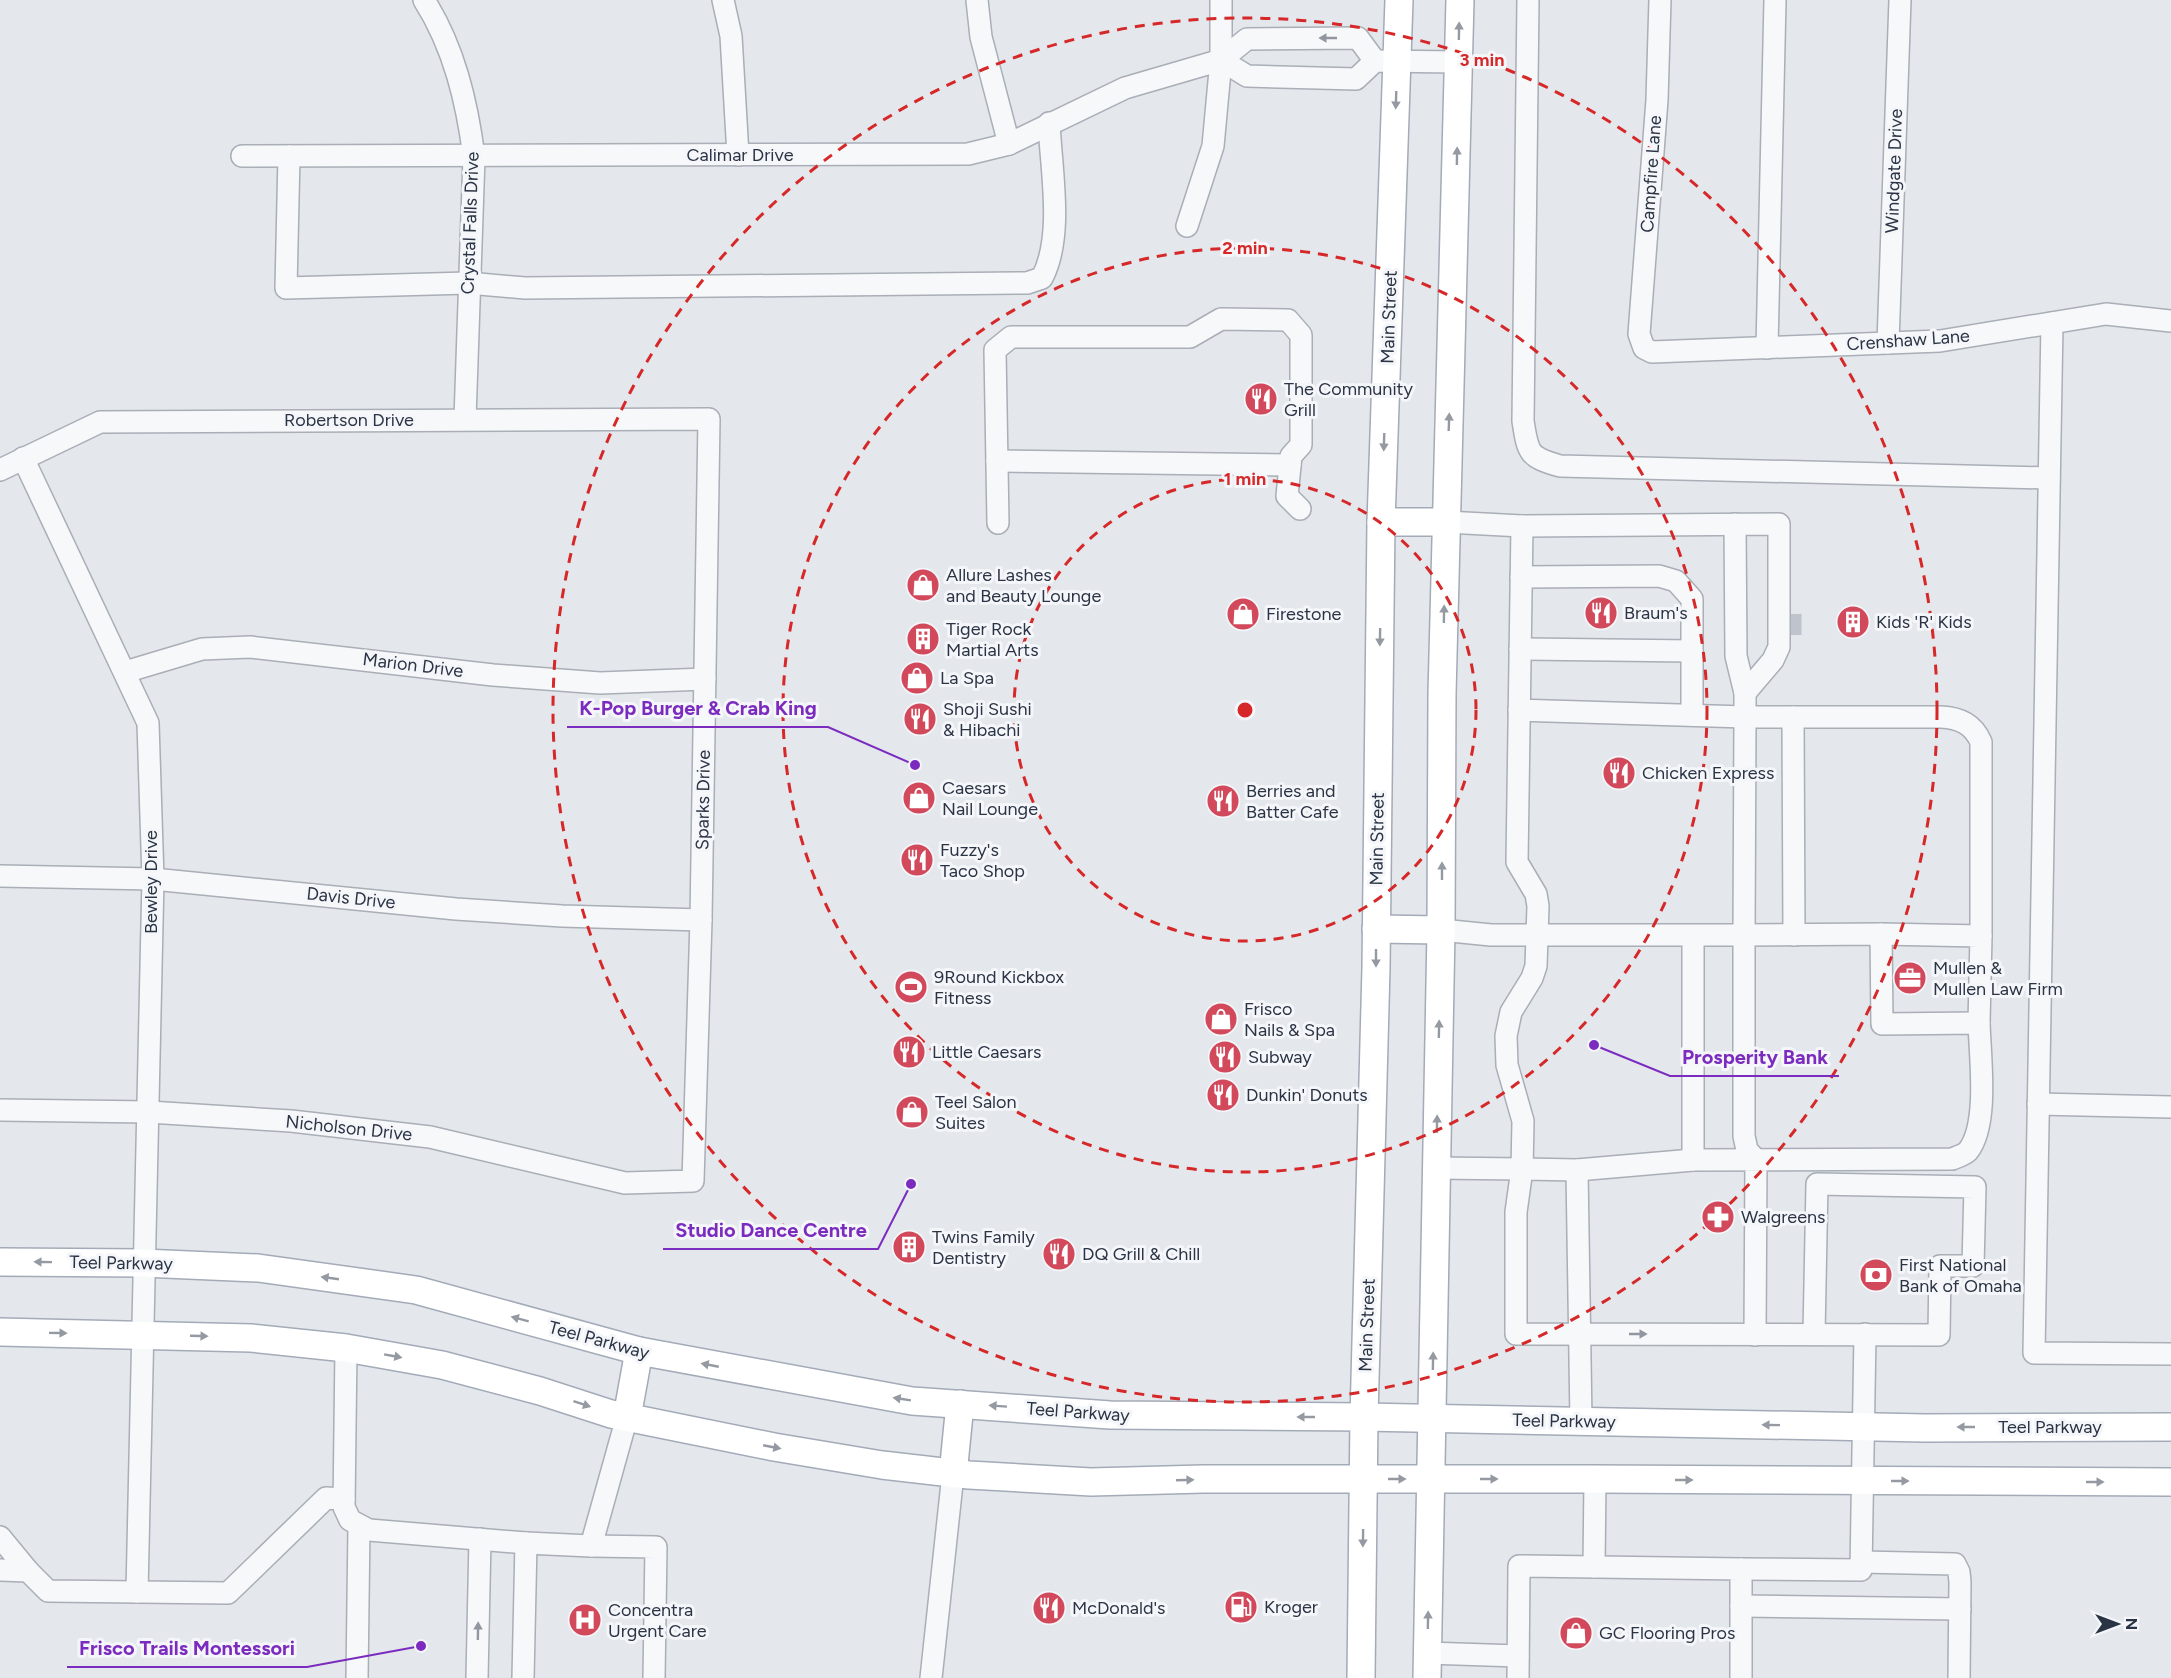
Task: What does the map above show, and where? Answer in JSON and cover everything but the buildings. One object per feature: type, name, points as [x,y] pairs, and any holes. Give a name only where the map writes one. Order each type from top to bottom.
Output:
[{"type":"main road","name":"Main Street","points":[[1361,1678],[1364,1417],[1376,929],[1386,61],[1399,0]]},
{"type":"main road","points":[[1427,1666],[1446,522],[1460,0]]},
{"type":"main road","points":[[1382,522],[1446,522]]},
{"type":"main road","points":[[1376,929],[1441,930]]},
{"type":"main road","name":"Teel Parkway","points":[[0,1262],[143,1263],[258,1269],[416,1290],[639,1351],[816,1386],[912,1401],[1110,1415],[1863,1426],[2171,1426]]},
{"type":"main road","points":[[0,1332],[251,1338],[346,1348],[442,1365],[627,1417],[774,1447],[953,1474],[1091,1482],[1364,1479],[2171,1482]]},
{"type":"main road","points":[[627,1417],[639,1351]]},
{"type":"main road","points":[[953,1474],[960,1404]]},
{"type":"street","name":"Crystal Falls Drive","points":[[424,0],[433,14],[457,72],[469,117],[474,157],[465,419]]},
{"type":"street","points":[[723,0],[731,36],[738,155]]},
{"type":"street","points":[[977,0],[981,37],[1009,144]]},
{"type":"street","points":[[1187,226],[1214,146],[1221,60],[1221,0]]},
{"type":"street","points":[[1528,0],[1523,422],[1528,450],[1537,460],[1560,466],[2049,478]]},
{"type":"street","name":"Campfire Lane","points":[[1644,348],[1639,334],[1657,100],[1660,0]]},
{"type":"street","points":[[1767,348],[1775,0]]},
{"type":"street","name":"Windgate Drive","points":[[1888,343],[1900,0]]},
{"type":"street","name":"Calimar Drive","points":[[242,156],[950,155],[988,151],[1009,144],[1125,88],[1221,60],[1247,39],[1358,38],[1386,61]]},
{"type":"street","points":[[1221,60],[1247,76],[1356,79],[1386,61],[1459,62]]},
{"type":"street","points":[[289,156],[286,288],[468,283],[525,288],[1027,283],[1042,278],[1051,261],[1054,235],[1049,123]]},
{"type":"street","name":"Crenshaw Lane","points":[[1644,348],[1653,352],[1940,342],[2106,314],[2171,321]]},
{"type":"street","points":[[998,523],[995,350],[1011,337],[1190,337],[1221,319],[1288,320],[1301,335],[1300,445],[1291,456],[1287,496],[1300,509]]},
{"type":"street","points":[[2052,323],[2034,1353],[2171,1354]]},
{"type":"street","name":"Robertson Drive","points":[[0,470],[100,422],[709,419]]},
{"type":"street","name":"Sparks Drive","points":[[693,1181],[702,920],[709,419]]},
{"type":"street","name":"Bewley Drive","points":[[23,458],[148,723],[153,879],[137,1592]]},
{"type":"street","points":[[997,461],[1290,465]]},
{"type":"street","points":[[1446,522],[1522,526],[1792,524],[1791,609]]},
{"type":"street","points":[[1735,524],[1736,656],[1745,693],[1744,1136],[1747,1150],[1756,1160],[1755,1335]]},
{"type":"street","points":[[1745,693],[1766,669],[1779,647],[1779,524]]},
{"type":"street","points":[[1522,526],[1517,861],[1538,898],[1536,966],[1533,978],[1511,1012],[1506,1036],[1507,1065],[1522,1121],[1522,1169],[1516,1212],[1516,1334],[1939,1335],[1940,1266],[1973,1266],[1975,1187],[1817,1184],[1814,1334]]},
{"type":"street","points":[[1521,577],[1659,576],[1676,580],[1692,599],[1692,715]]},
{"type":"street","points":[[1766,669],[1781,664],[1790,655],[1791,635]]},
{"type":"street","name":"Marion Drive","points":[[125,672],[202,649],[250,647],[493,675],[600,683],[705,679]]},
{"type":"street","points":[[1520,649],[1692,651]]},
{"type":"street","points":[[1437,1168],[1577,1170],[1694,1160],[1952,1159],[1966,1153],[1975,1140],[1980,1122],[1981,742],[1976,731],[1954,718],[1745,717],[1519,710]]},
{"type":"street","points":[[1793,717],[1794,935]]},
{"type":"street","name":"Davis Drive","points":[[0,876],[153,879],[468,909],[702,920]]},
{"type":"street","points":[[1441,930],[1491,935],[1981,936]]},
{"type":"street","points":[[1881,934],[1882,1024],[1980,1023]]},
{"type":"street","points":[[1693,936],[1694,1160]]},
{"type":"street","points":[[2038,1104],[2171,1107]]},
{"type":"street","name":"Nicholson Drive","points":[[0,1110],[149,1112],[291,1121],[430,1137],[625,1183],[693,1181]]},
{"type":"street","points":[[1577,1170],[1581,1421]]},
{"type":"street","points":[[1518,1678],[1519,1566],[1861,1570],[1865,1334]]},
{"type":"street","points":[[346,1348],[344,1508],[350,1520],[359,1526],[376,1531],[526,1543],[656,1547],[654,1678]]},
{"type":"street","points":[[591,1546],[627,1417]]},
{"type":"street","points":[[931,1678],[953,1474]]},
{"type":"street","points":[[1594,1567],[1595,1479]]},
{"type":"street","points":[[0,1537],[48,1591],[228,1593],[326,1498],[344,1499]]},
{"type":"street","points":[[357,1678],[359,1526]]},
{"type":"street","points":[[477,1678],[480,1539]]},
{"type":"street","points":[[523,1678],[526,1543]]},
{"type":"street","points":[[1861,1562],[1954,1564],[1959,1572],[1959,1678]]},
{"type":"street","points":[[1740,1678],[1742,1569]]},
{"type":"street","points":[[0,1570],[28,1571]]},
{"type":"street","points":[[1741,1606],[1960,1609]]},
{"type":"street","points":[[1427,1666],[1518,1656]]},
{"type":"tunnel","points":[[1791,609],[1791,635]]},
{"type":"place","name":"The Community Grill","points":[[1261,399]]},
{"type":"place","name":"Allure Lashes and Beauty Lounge","points":[[923,585]]},
{"type":"place","name":"Braum's","points":[[1601,613]]},
{"type":"place","name":"Firestone","points":[[1243,614]]},
{"type":"place","name":"Kids 'R' Kids","points":[[1853,622]]},
{"type":"place","name":"Tiger Rock Martial Arts","points":[[923,639]]},
{"type":"place","name":"La Spa","points":[[917,678]]},
{"type":"place","name":"Shoji Sushi & Hibachi","points":[[920,719]]},
{"type":"place","name":"K-Pop Burger & Crab King","points":[[915,765]]},
{"type":"place","name":"Chicken Express","points":[[1619,773]]},
{"type":"place","name":"Caesars Nail Lounge","points":[[919,798]]},
{"type":"place","name":"Berries and Batter Cafe","points":[[1223,801]]},
{"type":"place","name":"Fuzzy's Taco Shop","points":[[917,860]]},
{"type":"place","name":"Mullen & Mullen Law Firm","points":[[1910,978]]},
{"type":"place","name":"9Round Kickbox Fitness","points":[[911,987]]},
{"type":"place","name":"Frisco Nails & Spa","points":[[1221,1019]]},
{"type":"place","name":"Prosperity Bank","points":[[1594,1045]]},
{"type":"place","name":"Little Caesars","points":[[909,1052]]},
{"type":"place","name":"Subway","points":[[1225,1057]]},
{"type":"place","name":"Dunkin' Donuts","points":[[1223,1095]]},
{"type":"place","name":"Teel Salon Suites","points":[[912,1112]]},
{"type":"place","name":"Studio Dance Centre","points":[[911,1184]]},
{"type":"place","name":"Walgreens","points":[[1718,1217]]},
{"type":"place","name":"Twins Family Dentistry","points":[[909,1247]]},
{"type":"place","name":"DQ Grill & Chill","points":[[1059,1254]]},
{"type":"place","name":"First National Bank of Omaha","points":[[1876,1275]]},
{"type":"place","name":"Kroger","points":[[1241,1607]]},
{"type":"place","name":"McDonald's","points":[[1049,1608]]},
{"type":"place","name":"Concentra Urgent Care","points":[[585,1620]]},
{"type":"place","name":"GC Flooring Pros","points":[[1576,1633]]},
{"type":"place","name":"Frisco Trails Montessori","points":[[421,1646]]}]
